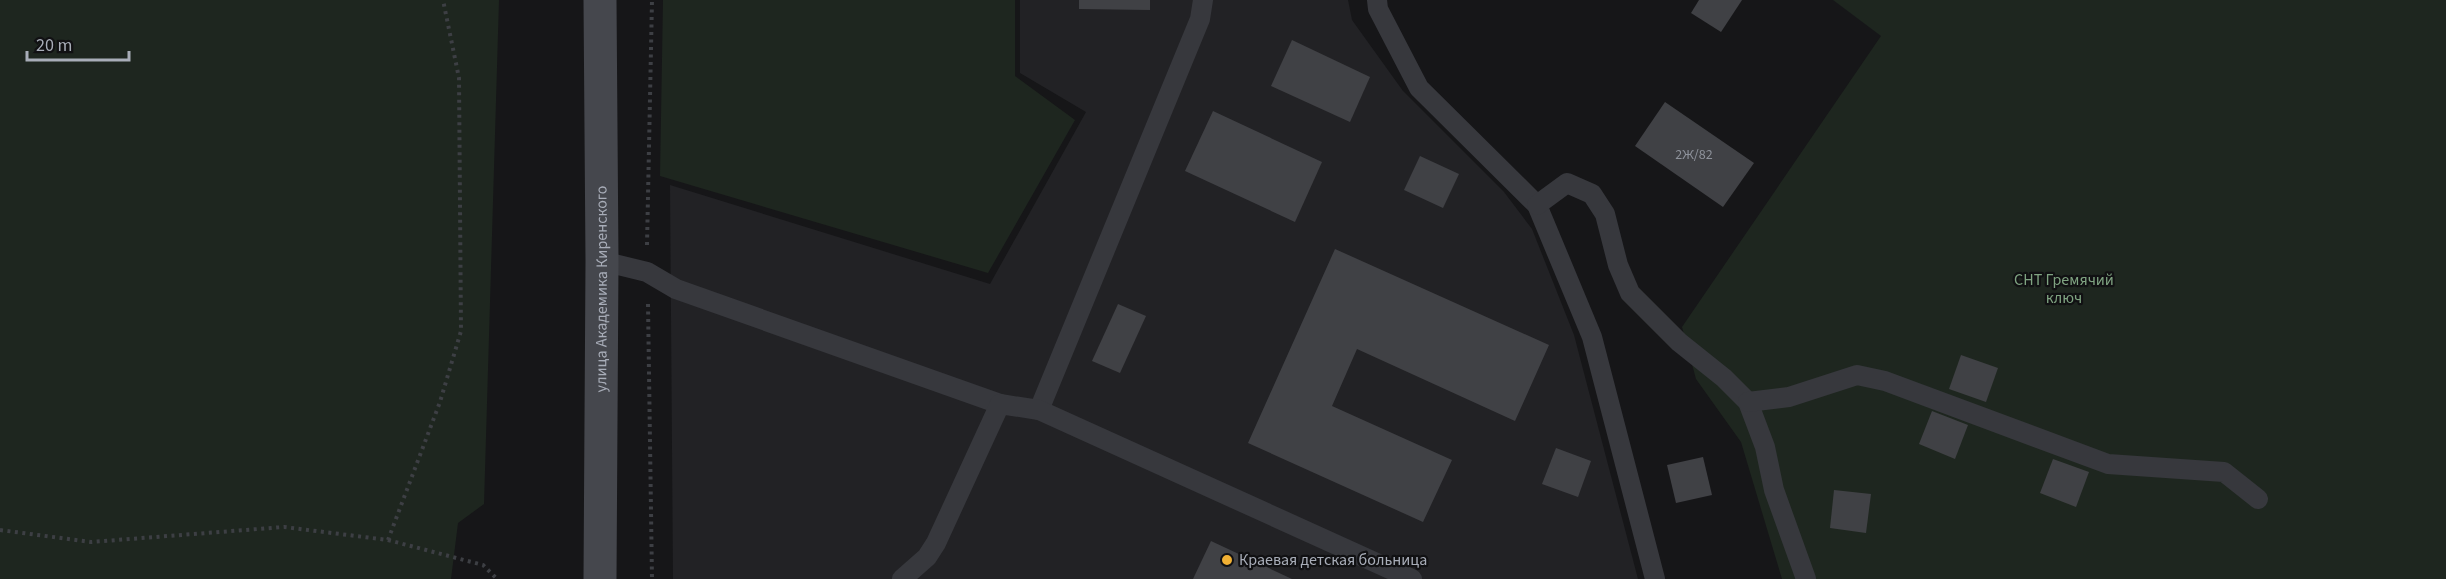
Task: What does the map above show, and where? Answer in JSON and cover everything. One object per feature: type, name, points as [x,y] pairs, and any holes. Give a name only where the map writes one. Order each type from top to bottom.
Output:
[{"type":"main road","name":"улица Академика Киренского","points":[[600,0],[602,261],[600,579]]},
{"type":"lane","points":[[1040,410],[1200,19],[1203,0]]},
{"type":"lane","points":[[1377,0],[1378,9],[1419,88],[1537,205],[1592,337],[1655,579]]},
{"type":"lane","points":[[1537,205],[1567,183],[1592,194],[1605,214],[1618,265],[1630,293],[1679,342],[1724,378],[1748,402],[1765,447],[1774,490],[1806,579]]},
{"type":"lane","points":[[602,261],[647,272],[675,289],[1000,404],[1040,410],[1413,578]]},
{"type":"lane","points":[[1748,402],[1789,397],[1857,375],[1885,381],[2108,464],[2224,472],[2258,499]]},
{"type":"lane","points":[[902,579],[927,557],[936,543],[1000,404]]},
{"type":"path","points":[[388,540],[440,402],[461,331],[459,78],[443,0]]},
{"type":"path","points":[[0,530],[91,542],[284,527],[388,540],[483,565],[497,579]]},
{"type":"shaded area","points":[[1020,0],[1348,0],[1352,20],[1403,91],[1504,192],[1532,229],[1574,335],[1638,579],[673,579],[670,185],[990,284],[1086,112],[1020,73]]},
{"type":"green space","points":[[0,0],[499,0],[484,504],[458,523],[451,579],[0,579]]},
{"type":"green space","points":[[663,0],[1015,0],[1015,76],[1075,120],[988,273],[660,176]]},
{"type":"green space","name":"СНТ Гремячий ключ","points":[[1833,0],[2446,0],[2446,579],[1782,579],[1741,442],[1696,379],[1682,327],[1881,36]]},
{"type":"building","points":[[1079,0],[1150,0],[1150,10],[1079,9]]},
{"type":"building","points":[[1699,0],[1742,0],[1721,32],[1691,13]]},
{"type":"building","points":[[1292,40],[1370,77],[1350,122],[1271,86]]},
{"type":"building","points":[[1665,102],[1754,163],[1723,207],[1635,146]]},
{"type":"building","points":[[1213,111],[1322,162],[1295,222],[1185,171]]},
{"type":"building","points":[[1420,156],[1459,174],[1443,208],[1404,190]]},
{"type":"building","points":[[1335,249],[1549,345],[1515,421],[1357,349],[1332,406],[1452,460],[1423,522],[1248,443]]},
{"type":"building","points":[[1118,304],[1146,316],[1120,373],[1092,361]]},
{"type":"building","points":[[1961,355],[1998,368],[1986,402],[1949,389]]},
{"type":"building","points":[[1932,411],[1968,425],[1955,459],[1919,444]]},
{"type":"building","points":[[1556,448],[1591,461],[1578,497],[1542,484]]},
{"type":"building","points":[[1703,457],[1712,495],[1676,503],[1667,465]]},
{"type":"building","points":[[2053,459],[2089,472],[2076,507],[2040,493]]},
{"type":"building","points":[[1834,490],[1871,494],[1866,533],[1830,528]]},
{"type":"building","name":"Краевая детская больница","points":[[1211,541],[1292,579],[1193,579]]},
{"type":"place","name":"Краевая детская больница","points":[[1227,560]]}]
